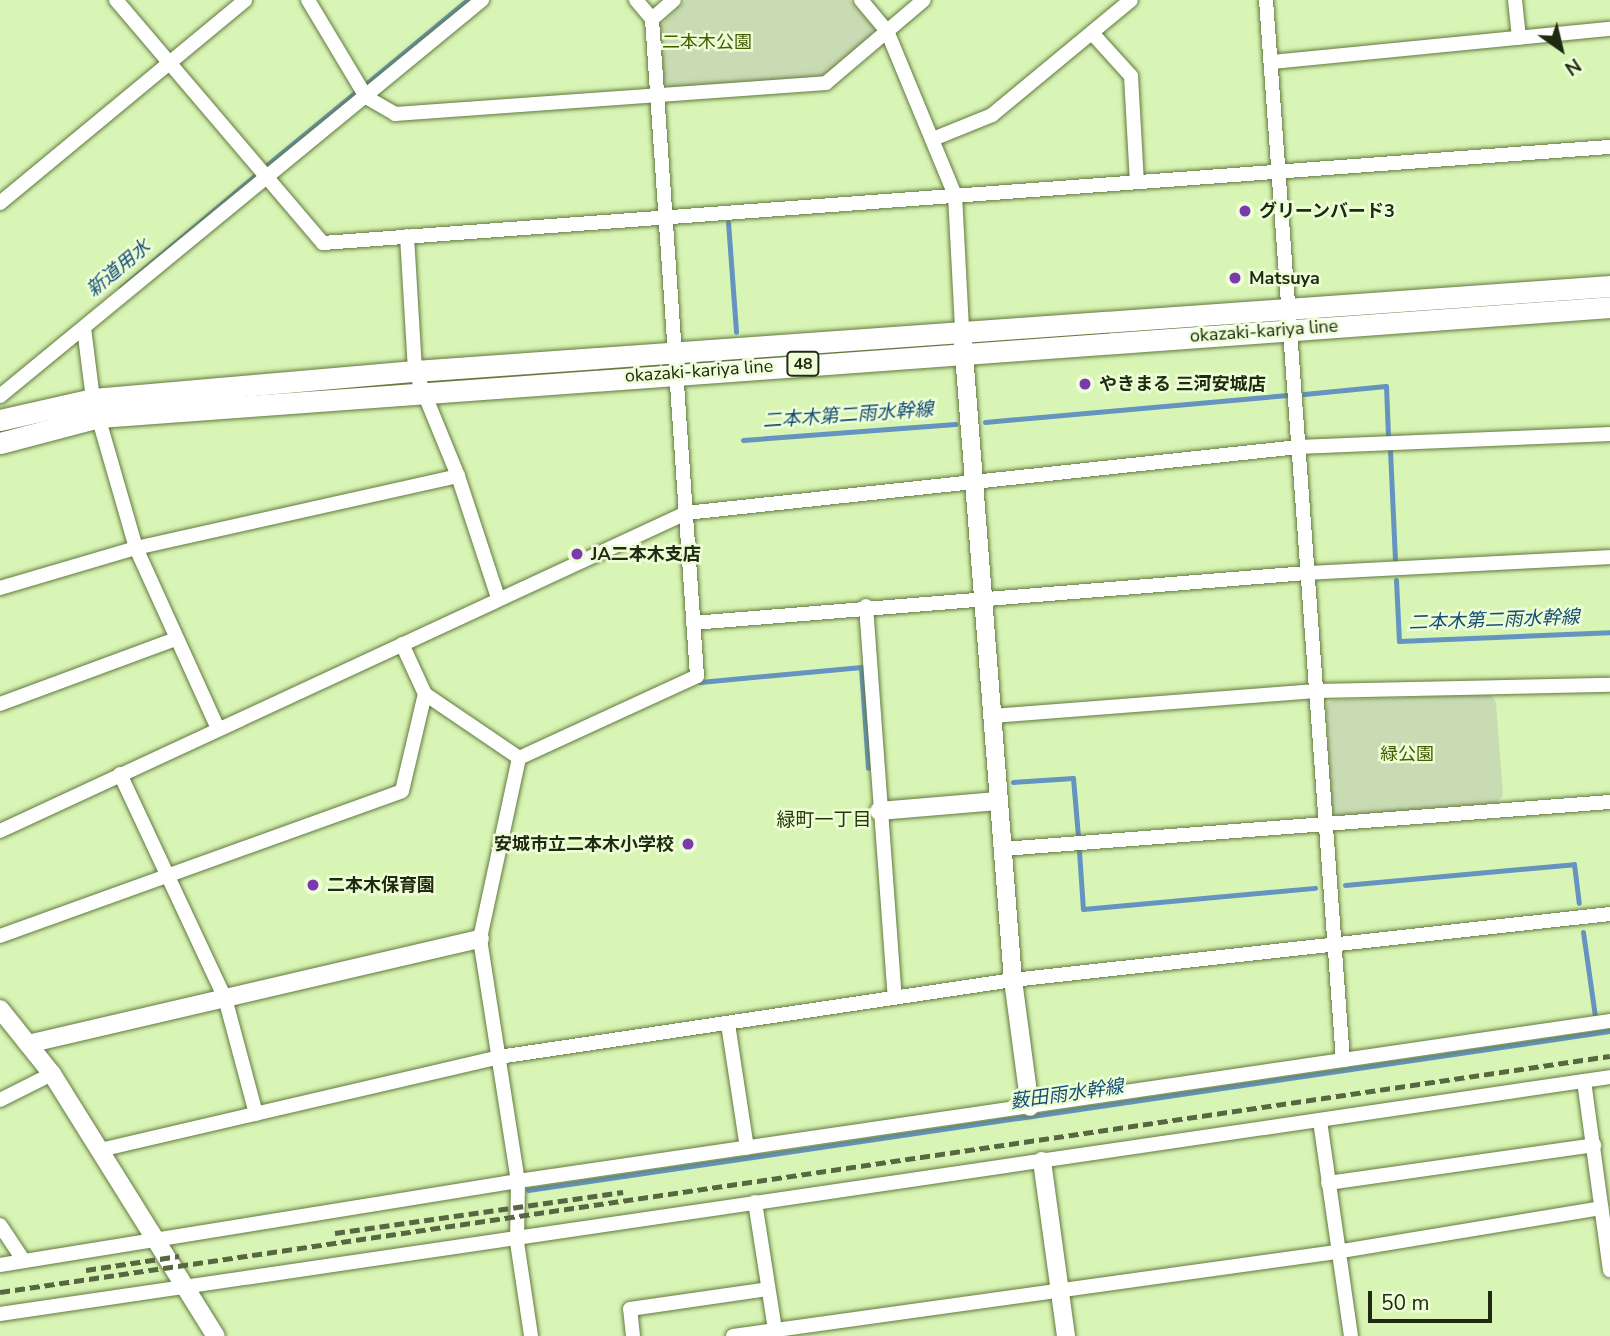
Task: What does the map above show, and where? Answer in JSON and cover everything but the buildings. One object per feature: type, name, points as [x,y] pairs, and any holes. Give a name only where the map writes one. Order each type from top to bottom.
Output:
[{"type":"main road","name":"okazaki-kariya line","points":[[0,420],[96,408],[419,381],[676,363],[963,352],[1610,286]]},
{"type":"main road","name":"okazaki-kariya line","points":[[676,363],[962,330],[1610,307]]},
{"type":"main road","name":"okazaki-kariya line","points":[[0,443],[96,408]]},
{"type":"street","points":[[116,0],[323,243],[1610,147]]},
{"type":"street","points":[[0,203],[245,0]]},
{"type":"street","points":[[308,0],[366,97],[395,114],[826,83],[924,0]]},
{"type":"street","points":[[0,396],[270,178],[482,0]]},
{"type":"street","points":[[519,758],[697,676],[652,19],[636,0]]},
{"type":"street","points":[[652,19],[674,0]]},
{"type":"street","points":[[861,0],[887,31],[955,195],[963,352],[998,801],[1013,980],[1030,1108]]},
{"type":"street","points":[[933,139],[992,115],[1131,0]]},
{"type":"street","points":[[1266,0],[1292,318],[1307,573],[1343,1060]]},
{"type":"street","points":[[1515,0],[1519,38]]},
{"type":"street","points":[[1272,62],[1610,29]]},
{"type":"street","points":[[1092,33],[1131,76],[1137,182]]},
{"type":"street","points":[[407,236],[419,381],[458,476],[498,598]]},
{"type":"street","points":[[84,328],[96,408],[136,548],[218,729]]},
{"type":"street","points":[[0,831],[686,513],[1299,447],[1610,434]]},
{"type":"street","points":[[0,589],[136,548],[458,476]]},
{"type":"street","points":[[693,623],[866,606],[1307,573],[1610,557]]},
{"type":"street","points":[[866,606],[879,811],[895,997]]},
{"type":"street","points":[[0,704],[176,639]]},
{"type":"street","points":[[401,644],[425,694],[519,758]]},
{"type":"street","points":[[992,716],[1316,691],[1610,685]]},
{"type":"street","points":[[0,936],[402,791],[425,694]]},
{"type":"street","points":[[519,758],[480,939],[518,1181],[517,1242],[531,1336]]},
{"type":"street","points":[[120,774],[225,998],[256,1114]]},
{"type":"street","points":[[879,811],[998,801]]},
{"type":"street","points":[[1003,849],[1610,802]]},
{"type":"street","points":[[100,1150],[499,1057],[1013,980],[1610,914]]},
{"type":"street","points":[[28,1045],[480,939]]},
{"type":"street","points":[[0,1009],[52,1074],[216,1336]]},
{"type":"street","points":[[0,1265],[518,1181],[1610,1021]]},
{"type":"street","points":[[728,1024],[747,1148]]},
{"type":"street","points":[[0,1100],[52,1074]]},
{"type":"street","points":[[0,1314],[184,1286],[517,1242],[755,1202],[1610,1077]]},
{"type":"street","points":[[1584,1081],[1610,1270]]},
{"type":"street","points":[[1320,1121],[1336,1252],[1351,1336]]},
{"type":"street","points":[[1328,1183],[1594,1145]]},
{"type":"street","points":[[1042,1161],[1066,1336]]},
{"type":"street","points":[[755,1202],[775,1333]]},
{"type":"street","points":[[733,1336],[775,1333],[1059,1289],[1336,1252],[1601,1208]]},
{"type":"street","points":[[0,1225],[24,1261]]},
{"type":"street","points":[[632,1336],[630,1309],[768,1289]]},
{"type":"green space","name":"二本木公園","points":[[686,0],[850,0],[873,27],[872,35],[823,76],[671,88],[664,82],[659,27]]},
{"type":"green space","name":"緑公園","points":[[1491,695],[1496,702],[1503,795],[1497,803],[1338,816],[1332,810],[1326,705],[1333,700]]},
{"type":"waterway","name":"新道用水","points":[[366,84],[467,0]]},
{"type":"waterway","name":"新道用水","points":[[267,165],[356,92]]},
{"type":"waterway","name":"新道用水","points":[[121,288],[257,174]]},
{"type":"waterway","name":"二本木第二雨水幹線","points":[[728,222],[736,332]]},
{"type":"waterway","name":"二本木第二雨水幹線","points":[[1304,394],[1386,386],[1388,436]]},
{"type":"waterway","name":"二本木第二雨水幹線","points":[[985,422],[1288,395]]},
{"type":"waterway","name":"二本木第二雨水幹線","points":[[743,440],[955,424]]},
{"type":"waterway","name":"二本木第二雨水幹線","points":[[1390,450],[1395,561]]},
{"type":"waterway","name":"二本木第二雨水幹線","points":[[1396,580],[1399,641],[1610,632]]},
{"type":"waterway","points":[[700,682],[861,667],[868,768]]},
{"type":"waterway","points":[[1013,782],[1073,778],[1078,836]]},
{"type":"waterway","points":[[1079,851],[1083,909],[1315,888]]},
{"type":"waterway","points":[[1345,885],[1574,864],[1579,903]]},
{"type":"waterway","points":[[1583,932],[1595,1016]]},
{"type":"waterway","name":"薮田雨水幹線","points":[[528,1190],[1610,1031]]},
{"type":"railway","points":[[0,1292],[1610,1056]]},
{"type":"railway","points":[[335,1233],[623,1192]]},
{"type":"railway","points":[[86,1270],[179,1256]]},
{"type":"place","name":"グリーンバード3","points":[[1245,211]]},
{"type":"place","name":"Matsuya","points":[[1235,278]]},
{"type":"place","name":"やきまる 三河安城店","points":[[1085,384]]},
{"type":"place","name":"JA二本木支店","points":[[577,554]]},
{"type":"place","name":"安城市立二本木小学校","points":[[688,844]]},
{"type":"place","name":"二本木保育園","points":[[313,885]]},
{"type":"district","name":"緑町一丁目","points":[[824,821]]}]
